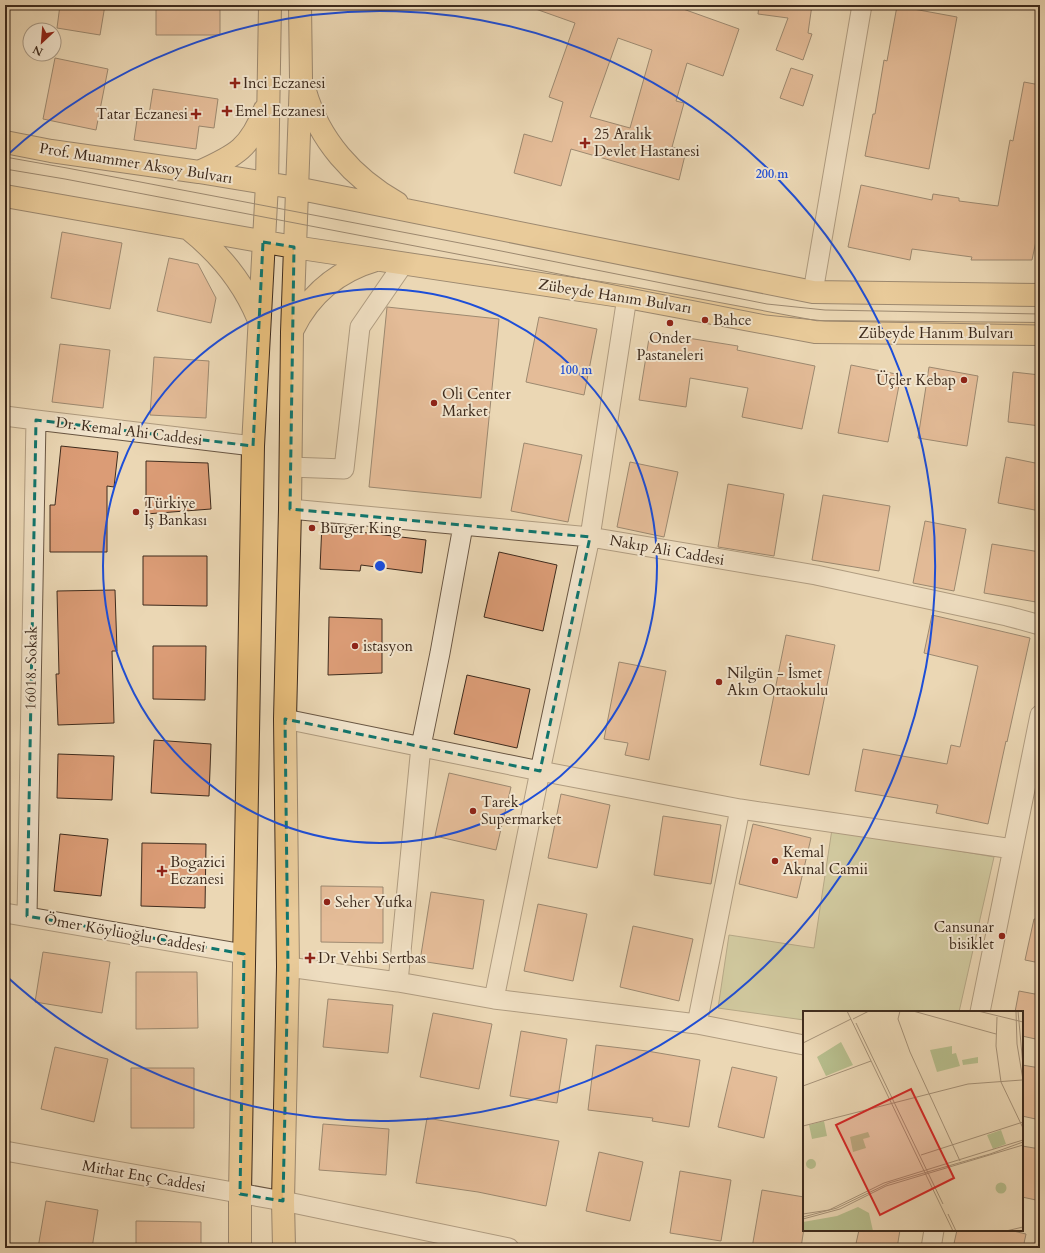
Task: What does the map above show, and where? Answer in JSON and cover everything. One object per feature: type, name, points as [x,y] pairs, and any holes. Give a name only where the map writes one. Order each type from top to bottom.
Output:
[{"type":"main road","points":[[240,1248],[253,446],[267,184],[270,5]]},
{"type":"main road","points":[[284,1248],[283,1201],[288,966],[285,719],[294,247],[301,78],[300,5]]},
{"type":"main road","points":[[301,78],[315,118],[325,138],[338,155],[351,170],[371,187],[399,204],[416,212]]},
{"type":"main road","points":[[199,172],[228,159],[247,143],[254,132],[268,100]]},
{"type":"main road","name":"Prof. Muammer Aksoy Bulvarı","points":[[5,142],[51,151],[199,172],[267,184]]},
{"type":"main road","points":[[267,184],[296,188],[812,292],[1040,295]]},
{"type":"main road","points":[[5,196],[264,242]]},
{"type":"main road","points":[[189,229],[204,241],[232,271],[249,298],[260,321]]},
{"type":"main road","name":"Zübeyde Hanım Bulvarı","points":[[264,242],[627,297],[815,332],[1040,334]]},
{"type":"main road","points":[[292,332],[307,305],[329,283],[352,268],[378,260]]},
{"type":"street","points":[[812,292],[862,5]]},
{"type":"street","points":[[290,467],[344,469],[360,327],[404,263]]},
{"type":"street","points":[[494,999],[540,771],[590,537],[627,297]]},
{"type":"street","name":"Dr. Kemal Ahi Caddesi","points":[[5,416],[253,446]]},
{"type":"street","name":"16018. Sokak","points":[[26,916],[36,420]]},
{"type":"street","name":"Nakıp Ali Caddesi","points":[[290,509],[590,537],[816,575],[1007,616],[1040,625]]},
{"type":"street","points":[[398,982],[421,746],[440,653],[463,526]]},
{"type":"street","points":[[980,1011],[1040,715]]},
{"type":"street","points":[[285,719],[540,771],[740,809],[1013,849]]},
{"type":"street","points":[[697,1024],[740,809]]},
{"type":"street","name":"Ömer Köylüoğlu Caddesi","points":[[5,913],[244,954]]},
{"type":"street","points":[[288,966],[398,982],[494,999],[697,1024],[803,1045]]},
{"type":"street","name":"Mithat Enç Caddesi","points":[[5,1151],[283,1201],[498,1247]]},
{"type":"street","points":[[931,1248],[934,1231]]},
{"type":"highlighted area","points":[[263,242],[294,247],[290,509],[590,537],[540,771],[285,719],[288,967],[283,1201],[240,1194],[244,954],[27,916],[36,420],[253,446]]},
{"type":"green space","points":[[832,829],[994,857],[959,1011],[803,1011],[803,1020],[718,1008],[729,935],[814,948]]},
{"type":"building","points":[[60,5],[105,5],[100,35],[62,29],[62,22],[58,22]]},
{"type":"building","points":[[156,5],[220,5],[220,35],[156,35]]},
{"type":"building","points":[[530,5],[672,5],[739,29],[723,76],[687,63],[676,101],[684,103],[672,147],[686,151],[679,180],[571,149],[561,186],[514,173],[524,134],[552,142],[563,102],[549,97],[575,23],[530,7]],"holes":[[[618,38],[652,50],[630,128],[590,117]]]},
{"type":"building","points":[[759,5],[812,5],[808,33],[812,34],[803,60],[776,50],[788,18],[758,14]]},
{"type":"building","points":[[897,6],[957,17],[929,169],[865,156],[873,114],[875,114],[884,60],[887,61]]},
{"type":"building","points":[[62,59],[108,69],[96,130],[43,119],[54,62],[62,62]]},
{"type":"building","points":[[791,68],[813,75],[803,106],[780,98]]},
{"type":"building","points":[[1024,82],[1040,85],[1040,222],[1032,260],[971,260],[972,257],[912,249],[910,260],[848,247],[861,185],[932,200],[933,194],[959,198],[959,201],[998,206],[1010,140],[1013,141]]},
{"type":"building","points":[[153,89],[218,99],[214,128],[199,126],[196,149],[134,140],[138,113],[149,115]]},
{"type":"building","points":[[62,232],[122,243],[110,309],[51,298]]},
{"type":"building","points":[[169,258],[198,264],[216,298],[211,323],[157,311]]},
{"type":"building","name":"Oli Center Market","points":[[387,307],[499,319],[481,498],[369,487]]},
{"type":"building","points":[[539,317],[597,329],[584,395],[526,382]]},
{"type":"building","points":[[650,332],[738,346],[737,350],[815,366],[802,429],[742,417],[748,388],[690,378],[686,407],[639,400]]},
{"type":"building","points":[[60,344],[110,350],[103,408],[52,402]]},
{"type":"building","points":[[154,357],[209,361],[206,418],[150,415]]},
{"type":"building","points":[[851,365],[901,375],[888,442],[838,433]]},
{"type":"building","points":[[929,367],[978,376],[967,446],[918,438]]},
{"type":"building","points":[[1013,372],[1040,375],[1040,426],[1008,422]]},
{"type":"building","points":[[524,443],[582,455],[568,522],[511,511]]},
{"type":"building","points":[[61,446],[118,452],[114,487],[107,486],[107,552],[50,552],[50,505],[55,505]]},
{"type":"building","points":[[1006,457],[1040,464],[1040,511],[998,503]]},
{"type":"building","points":[[146,461],[208,463],[211,509],[146,514]]},
{"type":"building","points":[[630,462],[678,472],[664,537],[617,527]]},
{"type":"building","points":[[728,484],[784,494],[774,556],[718,547]]},
{"type":"building","points":[[823,495],[890,506],[879,571],[812,560]]},
{"type":"building","points":[[925,521],[966,529],[954,591],[913,583]]},
{"type":"building","points":[[322,523],[343,525],[343,530],[426,540],[422,573],[361,565],[360,571],[320,569]]},
{"type":"building","points":[[992,544],[1040,552],[1040,581],[1036,602],[984,593]]},
{"type":"building","points":[[499,552],[557,565],[543,631],[484,617]]},
{"type":"building","points":[[143,556],[207,556],[207,606],[143,605]]},
{"type":"building","points":[[115,590],[117,651],[112,651],[114,723],[58,725],[56,674],[59,674],[57,591]]},
{"type":"building","points":[[932,615],[1030,638],[988,824],[936,813],[938,805],[855,791],[863,749],[947,764],[951,745],[960,747],[978,666],[924,653]]},
{"type":"building","points":[[329,617],[382,619],[382,673],[328,675]]},
{"type":"building","points":[[786,635],[835,645],[809,775],[760,765]]},
{"type":"building","points":[[153,646],[206,646],[205,700],[153,699]]},
{"type":"building","points":[[619,662],[666,671],[649,760],[625,755],[628,743],[604,739]]},
{"type":"building","points":[[467,675],[530,689],[517,748],[454,734]]},
{"type":"building","points":[[154,740],[211,744],[209,796],[151,793]]},
{"type":"building","points":[[58,754],[114,756],[112,800],[57,798]]},
{"type":"building","name":"Tarek Supermarket","points":[[449,773],[511,787],[496,850],[435,836]]},
{"type":"building","points":[[561,794],[610,805],[597,868],[548,858]]},
{"type":"building","points":[[663,816],[721,825],[711,884],[654,875]]},
{"type":"building","name":"Kemal Akınal Camii","points":[[753,824],[811,838],[797,898],[739,884]]},
{"type":"building","points":[[60,834],[108,839],[101,896],[54,891]]},
{"type":"building","points":[[142,843],[206,844],[205,908],[141,906]]},
{"type":"building","points":[[321,886],[383,887],[383,943],[321,942]]},
{"type":"building","points":[[431,892],[484,900],[473,969],[420,961]]},
{"type":"building","points":[[538,904],[587,914],[573,981],[524,971]]},
{"type":"building","points":[[1034,919],[1040,920],[1040,963],[1025,960]]},
{"type":"building","points":[[633,926],[693,939],[679,1001],[620,987]]},
{"type":"building","points":[[43,952],[110,962],[102,1013],[35,1002]]},
{"type":"building","points":[[136,972],[197,972],[198,1028],[136,1029]]},
{"type":"building","points":[[1019,991],[1040,995],[1040,1040],[1023,1036],[1023,1011],[1015,1011]]},
{"type":"building","points":[[328,999],[393,1005],[388,1053],[323,1047]]},
{"type":"building","points":[[433,1013],[492,1024],[479,1089],[420,1077]]},
{"type":"building","points":[[521,1031],[567,1039],[557,1103],[510,1096]]},
{"type":"building","points":[[596,1045],[647,1051],[700,1060],[689,1127],[652,1121],[653,1118],[588,1110]]},
{"type":"building","points":[[55,1047],[108,1059],[94,1122],[41,1109]]},
{"type":"building","points":[[1023,1065],[1040,1068],[1040,1120],[1023,1116]]},
{"type":"building","points":[[732,1067],[777,1077],[764,1138],[718,1127]]},
{"type":"building","points":[[131,1068],[194,1068],[194,1128],[131,1128]]},
{"type":"building","points":[[427,1118],[559,1141],[546,1206],[478,1192],[416,1183]]},
{"type":"building","points":[[323,1124],[389,1129],[386,1175],[319,1170]]},
{"type":"building","points":[[1023,1146],[1040,1149],[1040,1177],[1036,1200],[1023,1197]]},
{"type":"building","points":[[599,1152],[643,1162],[630,1221],[586,1211]]},
{"type":"building","points":[[680,1171],[731,1180],[721,1241],[670,1233]]},
{"type":"building","points":[[762,1190],[803,1197],[804,1231],[801,1248],[752,1248]]},
{"type":"building","points":[[46,1201],[98,1210],[92,1248],[38,1248]]},
{"type":"building","points":[[136,1221],[201,1222],[201,1248],[136,1248]]},
{"type":"building","points":[[859,1231],[900,1231],[897,1248],[855,1248]]},
{"type":"building","points":[[957,1231],[1013,1231],[1026,1234],[1023,1248],[953,1248]]},
{"type":"tram line","points":[[5,157],[486,248],[767,304],[825,310],[1040,314]]},
{"type":"tram line","points":[[5,169],[65,179],[483,259],[766,315],[825,321],[1040,325]]},
{"type":"place","name":"Inci Eczanesi","points":[[235,83]]},
{"type":"place","name":"Emel Eczanesi","points":[[227,111]]},
{"type":"place","name":"Tatar Eczanesi","points":[[196,114]]},
{"type":"place","name":"25 Aralık Devlet Hastanesi","points":[[585,143]]},
{"type":"place","name":"Bahce","points":[[705,320]]},
{"type":"place","name":"Onder Pastaneleri","points":[[670,323]]},
{"type":"place","name":"Üçler Kebap","points":[[964,380]]},
{"type":"place","name":"Oli Center Market","points":[[434,403]]},
{"type":"place","name":"Türkiye İş Bankası","points":[[136,512]]},
{"type":"place","name":"Burger King","points":[[312,528]]},
{"type":"place","name":"istasyon","points":[[355,646]]},
{"type":"place","name":"Nilgün - İsmet Akın Ortaokulu","points":[[719,682]]},
{"type":"place","name":"Tarek Supermarket","points":[[473,811]]},
{"type":"place","name":"Kemal Akınal Camii","points":[[775,861]]},
{"type":"place","name":"Bogazici Eczanesi","points":[[162,871]]},
{"type":"place","name":"Seher Yufka","points":[[327,902]]},
{"type":"place","name":"Cansunar bisiklet","points":[[1002,936]]},
{"type":"place","name":"Dr Vehbi Sertbas","points":[[310,958]]}]
